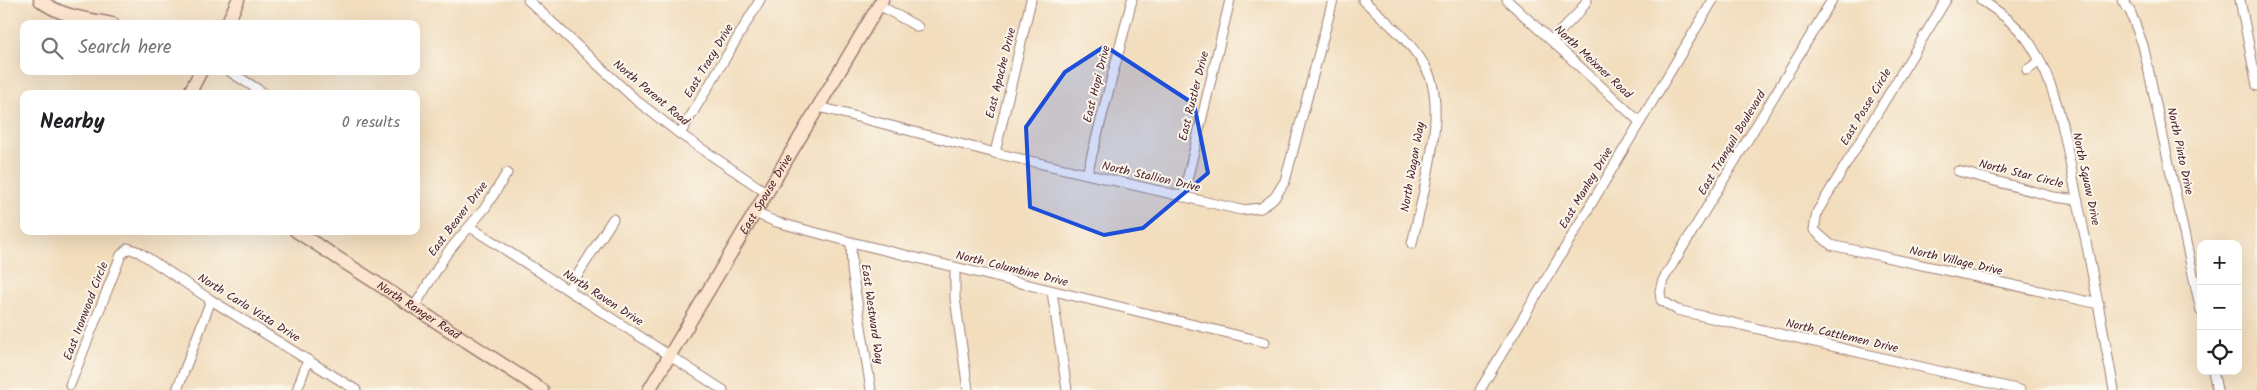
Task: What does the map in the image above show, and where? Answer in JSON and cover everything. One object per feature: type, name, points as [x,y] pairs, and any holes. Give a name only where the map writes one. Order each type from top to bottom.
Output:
[{"type":"street","points":[[40,0],[46,5],[70,16],[92,20]]},
{"type":"street","points":[[229,20],[238,0]]},
{"type":"street","name":"North Parent Road","points":[[528,0],[637,102],[680,134],[767,193]]},
{"type":"street","name":"East Tracy Drive","points":[[680,134],[760,0]]},
{"type":"street","name":"East Apache Drive","points":[[994,152],[1031,0]]},
{"type":"street","name":"East Hopi Drive","points":[[1087,174],[1132,0]]},
{"type":"street","name":"East Rustler Drive","points":[[1183,198],[1230,0]]},
{"type":"street","name":"North Stallion Drive","points":[[819,107],[1183,198],[1241,210],[1261,208],[1275,197],[1285,181],[1333,0]]},
{"type":"street","name":"North Wagon Way","points":[[1363,0],[1419,58],[1429,76],[1434,93],[1433,135],[1412,244]]},
{"type":"street","name":"North Meixner Road","points":[[1507,0],[1640,122]]},
{"type":"street","points":[[1552,40],[1580,11],[1587,0]]},
{"type":"street","name":"East Manley Drive","points":[[1480,390],[1713,0]]},
{"type":"street","name":"East Tranquil Boulevard","points":[[1661,300],[1660,291],[1663,280],[1832,0]]},
{"type":"street","name":"East Posse Circle","points":[[1814,230],[1818,212],[1946,0]]},
{"type":"street","name":"North Squaw Drive","points":[[1981,0],[1998,10],[2031,44],[2053,91],[2078,200],[2114,390]]},
{"type":"street","name":"North Pinto Drive","points":[[2122,0],[2130,11],[2143,44],[2197,293]]},
{"type":"street","points":[[2240,0],[2257,86]]},
{"type":"street","points":[[880,2],[918,27]]},
{"type":"street","name":"East Spouse Drive","points":[[650,390],[880,2]]},
{"type":"street","points":[[2027,70],[2040,61]]},
{"type":"street","points":[[191,90],[199,75]]},
{"type":"street","points":[[235,75],[259,90]]},
{"type":"street","name":"North Star Circle","points":[[1958,171],[2054,197],[2078,200]]},
{"type":"street","name":"East Beaver Drive","points":[[414,307],[447,253],[485,208],[507,172]]},
{"type":"street","name":"North Columbine Drive","points":[[755,213],[776,222],[851,242],[1265,342]]},
{"type":"street","points":[[568,290],[613,219]]},
{"type":"street","name":"North Raven Drive","points":[[470,227],[723,390]]},
{"type":"street","name":"North Village Drive","points":[[1814,230],[1831,246],[2099,304]]},
{"type":"street","name":"North Ranger Road","points":[[302,235],[542,390]]},
{"type":"street","name":"East Westward Way","points":[[851,242],[852,270],[871,390]]},
{"type":"street","name":"North Carla Vista Drive","points":[[128,248],[139,252],[210,300],[356,390]]},
{"type":"street","name":"East Ironwood Circle","points":[[70,385],[121,255],[128,248]]},
{"type":"street","points":[[955,268],[955,298],[968,390]]},
{"type":"street","points":[[1052,292],[1067,390]]},
{"type":"street","points":[[177,390],[210,300]]},
{"type":"street","name":"North Cattlemen Drive","points":[[1661,300],[1677,310],[2020,390]]},
{"type":"street","points":[[297,390],[308,360]]},
{"type":"street","points":[[2214,375],[2217,390]]},
{"type":"highlighted area","points":[[1105,46],[1194,104],[1208,173],[1143,228],[1104,235],[1030,207],[1026,127],[1065,72]]}]
